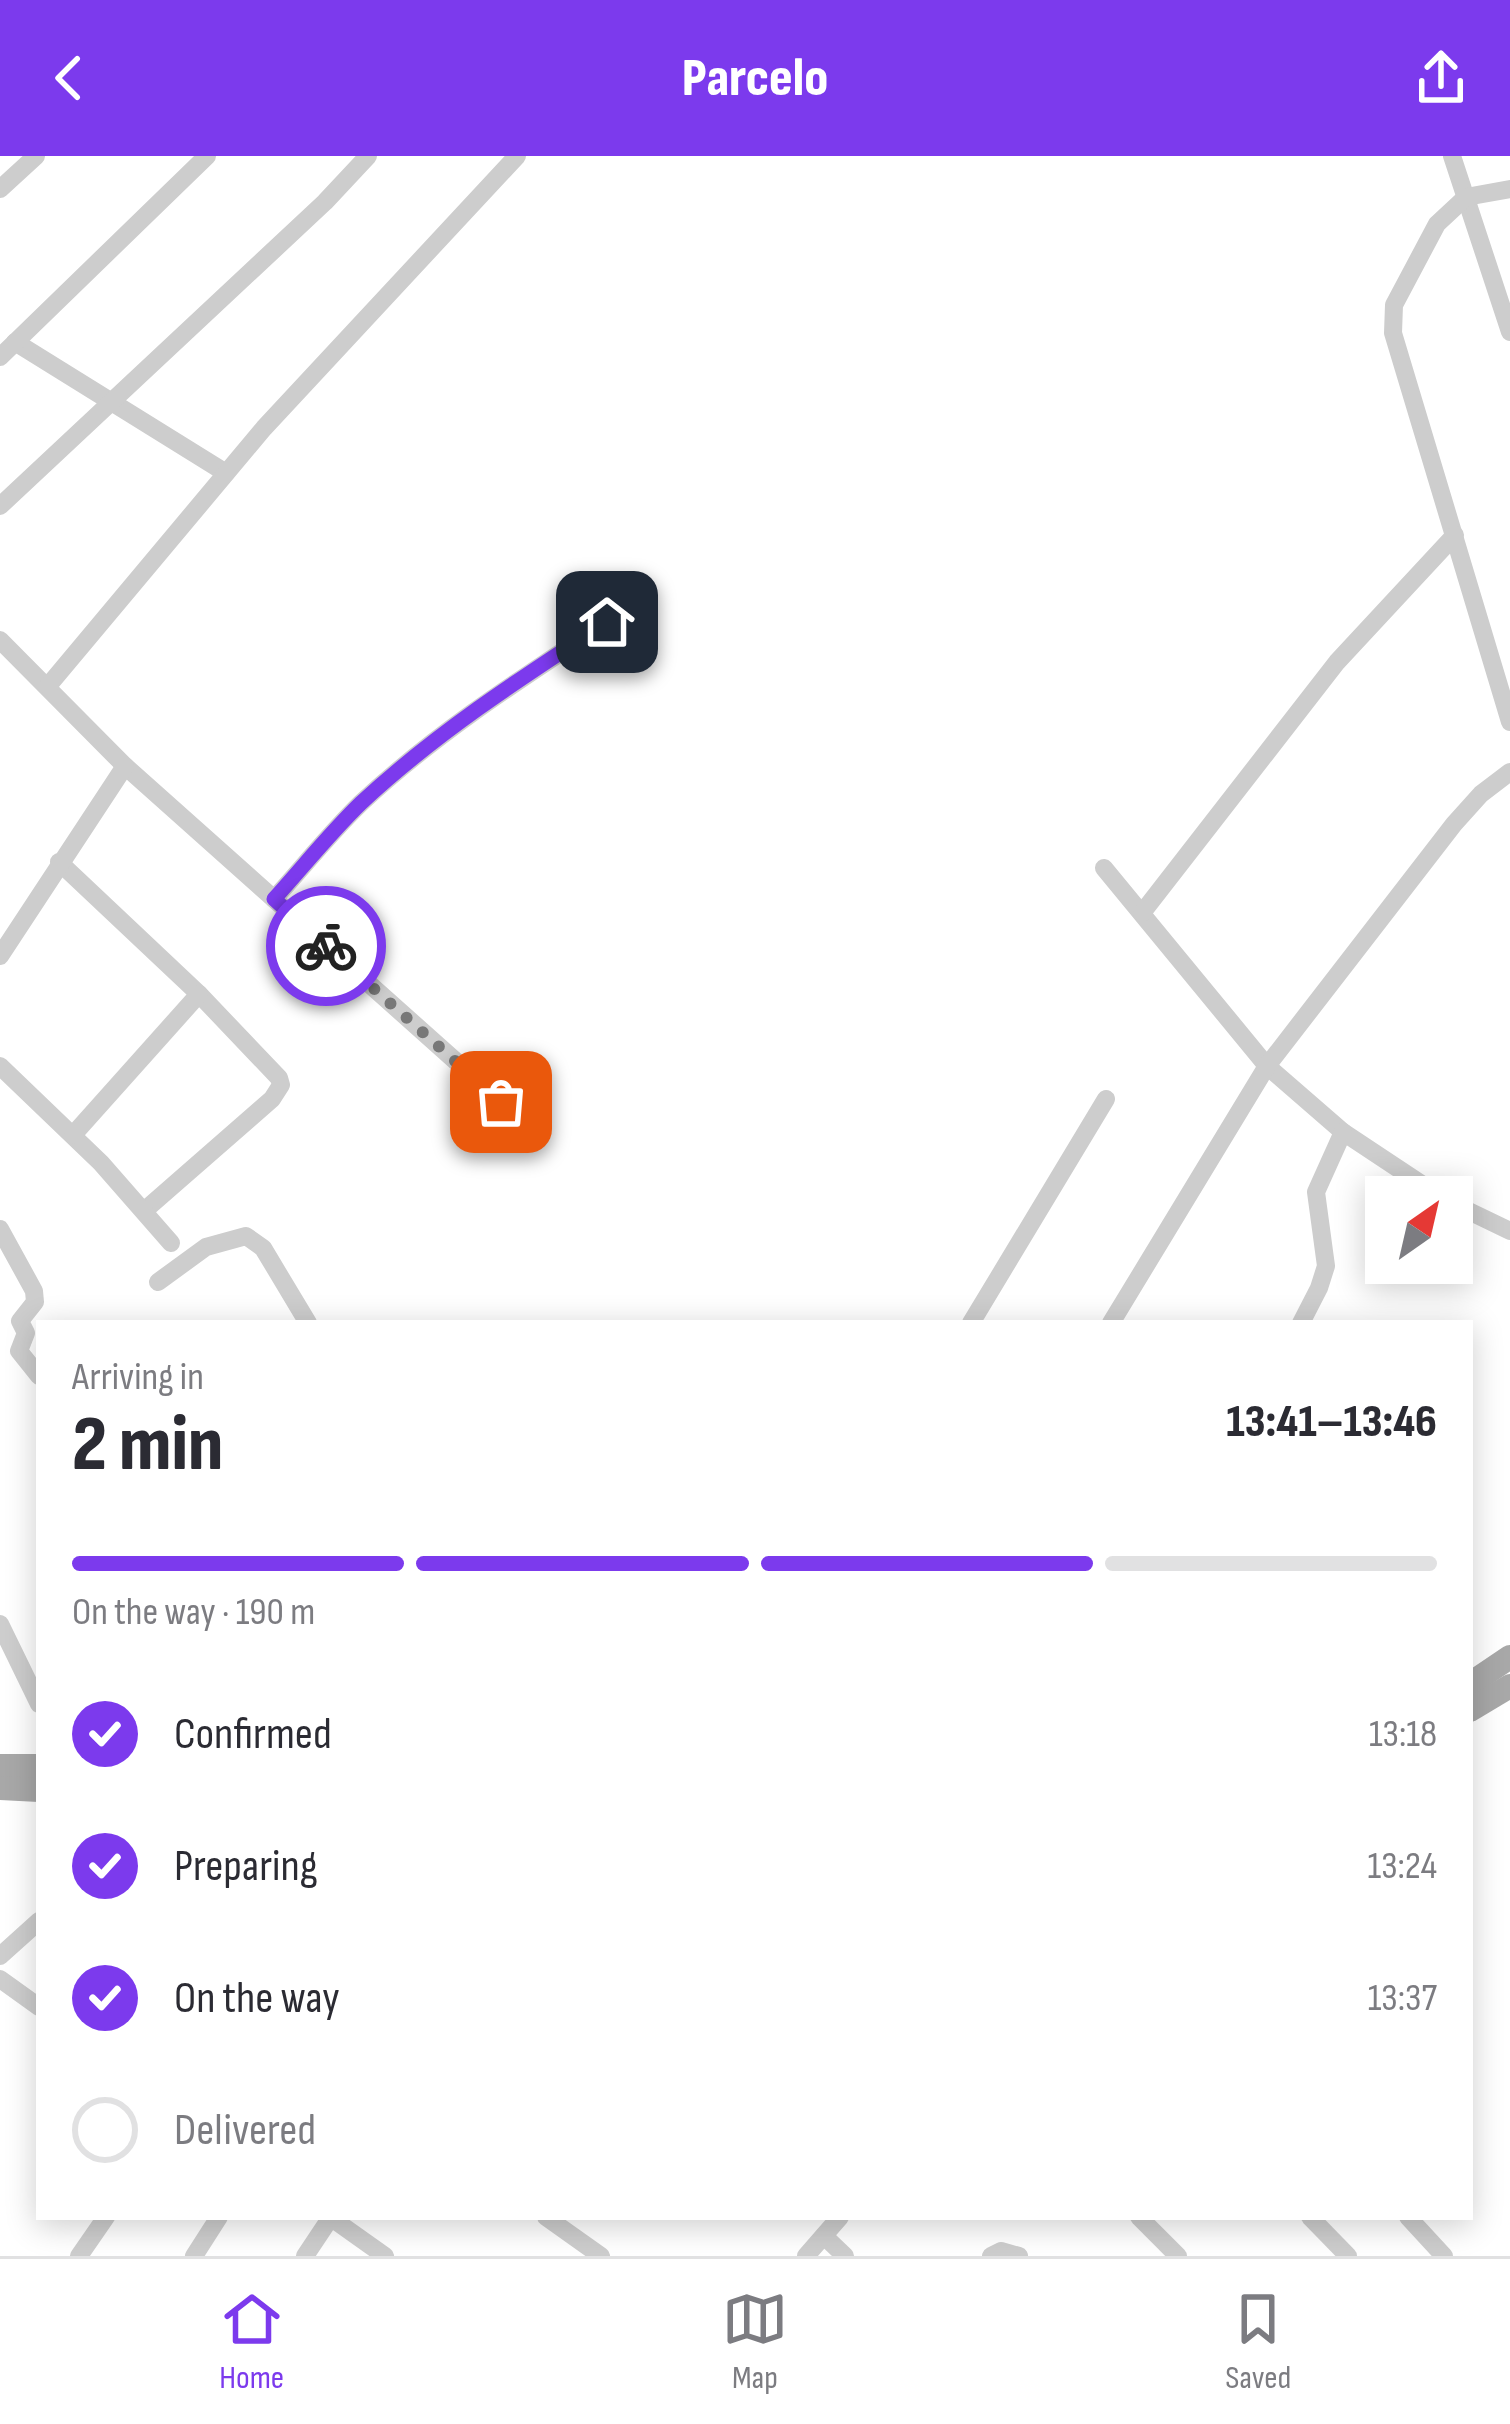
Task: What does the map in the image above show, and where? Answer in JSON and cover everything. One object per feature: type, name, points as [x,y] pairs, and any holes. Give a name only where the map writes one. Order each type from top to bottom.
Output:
[{"type":"main road","points":[[1473,1682],[1510,1657]]},
{"type":"main road","points":[[1473,1708],[1510,1686]]},
{"type":"main road","points":[[0,1766],[36,1766]]},
{"type":"main road","points":[[0,1788],[36,1790]]},
{"type":"street","points":[[0,189],[36,156]]},
{"type":"street","points":[[207,156],[4,351],[111,402],[226,473]]},
{"type":"street","points":[[0,506],[325,202],[368,156]]},
{"type":"street","points":[[48,686],[277,413],[517,156]]},
{"type":"street","points":[[1452,156],[1510,332]]},
{"type":"street","points":[[1510,189],[1466,197],[1437,224],[1394,305],[1393,334],[1510,722]]},
{"type":"street","points":[[1142,913],[1337,662],[1455,535]]},
{"type":"street","points":[[274,899],[359,806],[428,746],[607,622]]},
{"type":"street","points":[[0,640],[125,766],[534,1131]]},
{"type":"street","points":[[0,956],[125,766]]},
{"type":"street","points":[[1113,1320],[1267,1066],[1454,824],[1481,794],[1510,772]]},
{"type":"street","points":[[59,862],[200,994],[262,1058],[281,1085],[272,1099],[145,1210]]},
{"type":"street","points":[[1104,868],[1267,1066],[1343,1132],[1409,1176]]},
{"type":"street","points":[[73,1135],[200,994]]},
{"type":"street","points":[[0,1066],[73,1135],[171,1243]]},
{"type":"street","points":[[973,1320],[1106,1100]]},
{"type":"street","points":[[1301,1320],[1326,1266],[1316,1192],[1343,1132]]},
{"type":"street","points":[[1473,1213],[1510,1231]]},
{"type":"street","points":[[0,1229],[36,1296],[20,1321],[26,1333],[20,1351],[0,1364]]},
{"type":"street","points":[[158,1282],[206,1247],[246,1236],[262,1248],[306,1320]]},
{"type":"street","points":[[20,1351],[36,1372]]},
{"type":"street","points":[[0,1624],[36,1698]]},
{"type":"street","points":[[0,1956],[36,1924]]},
{"type":"street","points":[[0,1979],[36,2005]]},
{"type":"street","points":[[79,2256],[104,2220]]},
{"type":"street","points":[[194,2256],[217,2220]]},
{"type":"street","points":[[304,2256],[328,2220]]},
{"type":"street","points":[[334,2220],[381,2255]]},
{"type":"street","points":[[551,2220],[602,2256]]},
{"type":"street","points":[[806,2256],[837,2220]]},
{"type":"street","points":[[1141,2220],[1178,2256]]},
{"type":"street","points":[[1313,2220],[1348,2256]]},
{"type":"street","points":[[1411,2220],[1444,2256]]},
{"type":"street","points":[[824,2236],[845,2256]]},
{"type":"street","points":[[991,2256],[1001,2251],[1019,2256]]},
{"type":"way so far","points":[[326,946],[501,1102]]},
{"type":"route","points":[[326,946],[274,899],[359,806],[428,746],[607,622]]}]
